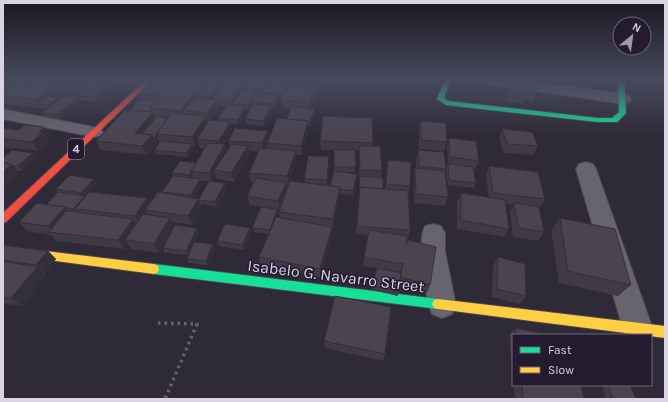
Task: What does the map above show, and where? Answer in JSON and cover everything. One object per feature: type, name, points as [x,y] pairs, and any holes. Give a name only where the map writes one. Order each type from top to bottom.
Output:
[{"type":"main road","name":"4","points":[[3,219],[130,98]]},
{"type":"main road","points":[[440,98],[440,99],[446,103],[471,107],[598,120],[614,120],[623,113],[623,99]]},
{"type":"main road","name":"Isabelo G. Navarro Street","points":[[3,250],[665,332]]},
{"type":"street","points":[[615,98],[623,99]]},
{"type":"street","points":[[3,114],[94,132]]},
{"type":"street","points":[[586,169],[638,329]]},
{"type":"street","points":[[433,234],[434,258],[442,305]]},
{"type":"path","points":[[158,323],[197,324],[165,399]]},
{"type":"building","points":[[47,98],[58,98],[49,105],[39,104]]},
{"type":"building","points":[[61,98],[77,98],[58,114],[42,113]]},
{"type":"building","points":[[159,98],[191,98],[180,111],[150,108]]},
{"type":"building","points":[[195,98],[217,100],[207,113],[184,110]]},
{"type":"building","points":[[215,98],[233,98],[230,102],[213,100]]},
{"type":"building","points":[[237,98],[252,98],[248,105],[234,103]]},
{"type":"building","points":[[254,98],[277,98],[273,104],[252,101]]},
{"type":"building","points":[[283,98],[311,98],[309,102],[282,100]]},
{"type":"building","points":[[140,99],[156,101],[150,108],[151,110],[149,112],[130,110]]},
{"type":"building","points":[[253,104],[271,106],[263,121],[245,119]]},
{"type":"building","points":[[227,105],[245,106],[238,120],[218,118]]},
{"type":"building","points":[[292,107],[315,109],[310,122],[286,119]]},
{"type":"building","points":[[125,110],[153,112],[135,133],[152,135],[142,146],[96,141]]},
{"type":"building","points":[[172,113],[206,116],[192,137],[156,134]]},
{"type":"building","points":[[157,116],[168,118],[156,136],[153,138],[152,135],[142,134]]},
{"type":"building","points":[[323,116],[372,118],[373,143],[320,141]]},
{"type":"building","points":[[277,118],[308,121],[301,146],[267,143]]},
{"type":"building","points":[[209,120],[230,122],[219,141],[197,139]]},
{"type":"building","points":[[421,121],[446,123],[447,142],[421,140]]},
{"type":"building","points":[[24,125],[44,127],[39,132],[43,132],[32,142],[3,139],[3,130],[5,128],[19,130]]},
{"type":"building","points":[[235,128],[268,131],[262,143],[228,141]]},
{"type":"building","points":[[502,129],[532,132],[538,146],[507,144]]},
{"type":"building","points":[[449,138],[476,141],[479,161],[450,157]]},
{"type":"building","points":[[160,141],[192,144],[186,153],[154,150]]},
{"type":"building","points":[[208,143],[225,144],[209,173],[191,171]]},
{"type":"building","points":[[232,144],[248,146],[231,173],[214,170]]},
{"type":"building","points":[[359,146],[380,146],[382,170],[360,170]]},
{"type":"building","points":[[260,148],[296,151],[287,176],[249,173]]},
{"type":"building","points":[[12,150],[33,153],[18,166],[3,163],[3,158]]},
{"type":"building","points":[[334,150],[355,150],[356,167],[334,167]]},
{"type":"building","points":[[418,150],[444,152],[446,169],[419,166]]},
{"type":"building","points":[[308,156],[329,156],[327,180],[304,179]]},
{"type":"building","points":[[388,160],[411,162],[410,186],[386,184]]},
{"type":"building","points":[[180,161],[196,163],[189,175],[172,173]]},
{"type":"building","points":[[3,163],[11,164],[3,172]]},
{"type":"building","points":[[448,164],[473,167],[476,183],[449,180]]},
{"type":"building","points":[[489,166],[538,172],[545,199],[493,193]]},
{"type":"building","points":[[415,168],[445,171],[448,197],[416,194]]},
{"type":"building","points":[[334,171],[357,174],[353,191],[330,186]]},
{"type":"building","points":[[70,175],[94,179],[81,193],[56,189]]},
{"type":"building","points":[[173,176],[200,179],[191,195],[162,192]]},
{"type":"building","points":[[360,176],[383,178],[383,189],[360,187],[359,189]]},
{"type":"building","points":[[256,178],[286,183],[278,201],[247,196]]},
{"type":"building","points":[[209,181],[225,183],[215,202],[199,200]]},
{"type":"building","points":[[290,181],[340,187],[333,219],[279,212]]},
{"type":"building","points":[[360,187],[408,191],[410,230],[357,226]]},
{"type":"building","points":[[58,192],[85,196],[73,209],[46,205]]},
{"type":"building","points":[[89,192],[147,198],[135,216],[75,209]]},
{"type":"building","points":[[158,192],[198,199],[188,216],[145,210]]},
{"type":"building","points":[[461,193],[505,200],[509,229],[461,220]]},
{"type":"building","points":[[37,203],[65,207],[48,226],[19,222]]},
{"type":"building","points":[[514,203],[539,207],[544,232],[519,228]]},
{"type":"building","points":[[261,207],[277,209],[270,230],[252,228]]},
{"type":"building","points":[[66,211],[133,219],[118,240],[49,232]]},
{"type":"building","points":[[143,214],[170,218],[154,244],[125,240]]},
{"type":"building","points":[[276,217],[332,227],[320,269],[259,257]]},
{"type":"building","points":[[560,218],[615,229],[631,285],[568,271]]},
{"type":"building","points":[[225,224],[250,228],[242,245],[217,241]]},
{"type":"building","points":[[175,225],[197,228],[186,251],[163,248]]},
{"type":"building","points":[[369,230],[407,236],[406,246],[408,240],[436,247],[430,285],[400,277],[403,264],[364,257]]},
{"type":"building","points":[[194,242],[213,244],[206,261],[187,259]]},
{"type":"building","points":[[3,245],[48,251],[36,265],[3,260]]},
{"type":"building","points":[[498,257],[525,264],[526,296],[497,289]]},
{"type":"building","points":[[6,262],[37,267],[11,298],[3,297],[3,265]]},
{"type":"building","points":[[377,268],[401,273],[399,291],[373,286]]},
{"type":"building","points":[[335,296],[391,307],[385,354],[324,341]]},
{"type":"building","points":[[515,328],[546,334],[516,334]]},
{"type":"building","points":[[522,386],[581,386],[584,399],[523,399]]},
{"type":"building","points":[[608,386],[630,386],[636,399],[613,399]]},
{"type":"traffic: fast","points":[[440,98],[440,99],[446,103],[598,120],[614,120],[623,113],[622,98]]},
{"type":"traffic: fast","points":[[154,269],[438,304]]},
{"type":"traffic: slow","points":[[3,250],[154,269]]},
{"type":"traffic: slow","points":[[438,304],[665,332]]},
{"type":"traffic: jam","points":[[3,219],[130,98]]}]
